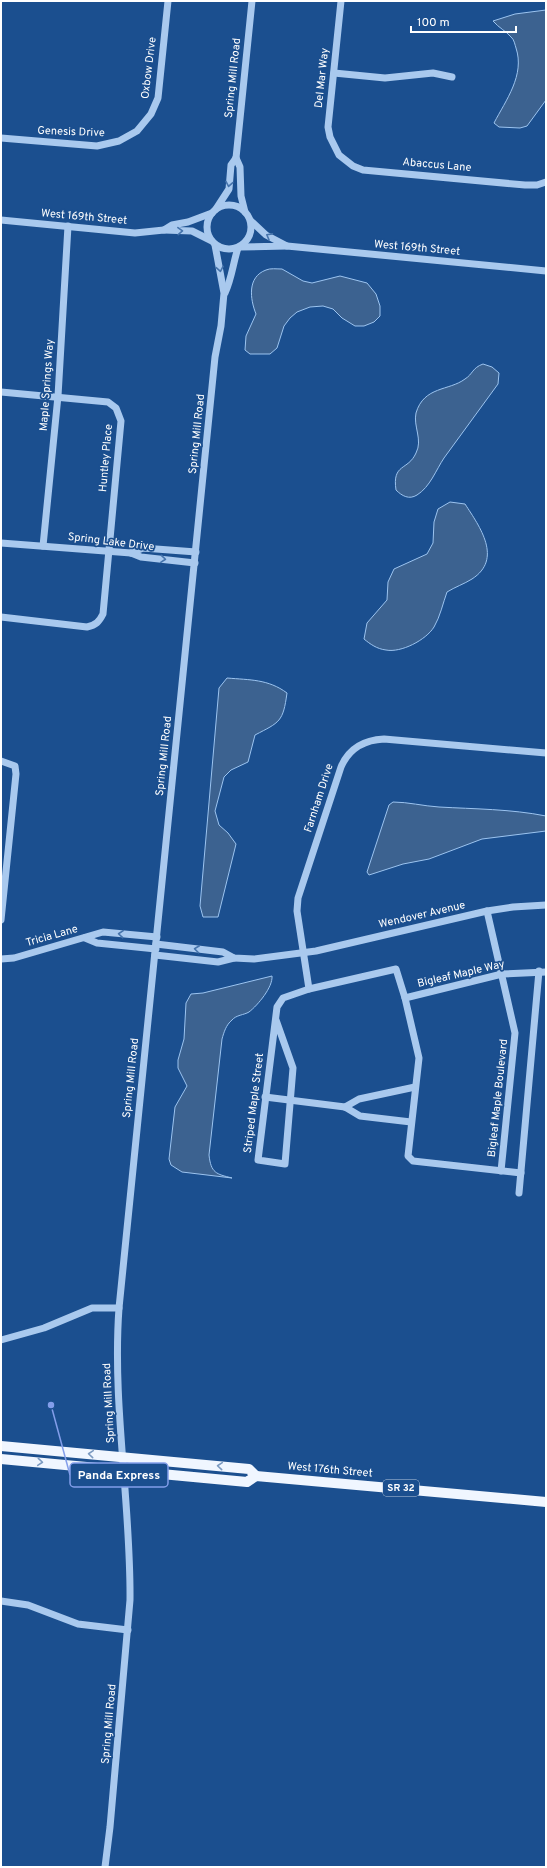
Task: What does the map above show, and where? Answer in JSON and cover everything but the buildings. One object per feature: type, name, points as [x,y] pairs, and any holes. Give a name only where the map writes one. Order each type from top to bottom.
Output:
[{"type":"main road","name":"West 176th Street","points":[[1,1446],[249,1469],[256,1476]]},
{"type":"main road","name":"West 176th Street","points":[[1,1459],[247,1482],[256,1476],[546,1502]]},
{"type":"street","name":"Oxbow Drive","points":[[137,131],[151,114],[158,98],[168,1]]},
{"type":"street","name":"Spring Mill Road","points":[[214,211],[229,189],[232,165],[236,158],[252,1]]},
{"type":"street","name":"Del Mar Way","points":[[339,155],[330,137],[328,127],[341,1]]},
{"type":"street","points":[[334,73],[385,78],[433,73],[452,77]]},
{"type":"street","name":"Genesis Drive","points":[[1,138],[97,146],[118,141],[137,131]]},
{"type":"street","name":"Abaccus Lane","points":[[339,155],[353,166],[363,170],[536,185],[546,182]]},
{"type":"street","name":"Spring Mill Road","points":[[236,158],[240,167],[241,196],[245,212]]},
{"type":"street","points":[[228,204],[236,206],[245,212],[250,220],[252,229],[250,236],[239,247],[226,250],[213,243],[206,229],[207,222],[214,211],[228,204]]},
{"type":"street","name":"West 169th Street","points":[[164,230],[172,225],[188,222],[214,211]]},
{"type":"street","name":"West 169th Street","points":[[1,220],[135,233],[164,230],[192,231],[213,243]]},
{"type":"street","name":"West 169th Street","points":[[250,220],[266,236],[287,246]]},
{"type":"street","name":"Maple Springs Way","points":[[43,546],[56,396],[68,226]]},
{"type":"street","name":"Spring Mill Road","points":[[105,1867],[128,1630],[130,1582],[117,1355],[119,1308],[215,357],[221,326],[224,293],[213,243]]},
{"type":"street","name":"West 169th Street","points":[[239,247],[287,246],[546,271]]},
{"type":"street","name":"Spring Mill Road","points":[[224,293],[230,283],[232,265],[239,247]]},
{"type":"street","name":"Huntley Place","points":[[1,392],[108,402],[116,408],[121,421],[103,614],[99,621],[93,626],[87,627],[1,617]]},
{"type":"street","name":"Spring Lake Drive","points":[[1,543],[131,553],[141,557],[195,563]]},
{"type":"street","points":[[131,553],[143,548],[196,552]]},
{"type":"street","name":"Farnham Drive","points":[[304,954],[298,911],[298,898],[341,767],[350,751],[366,742],[384,738],[546,752]]},
{"type":"street","points":[[1,761],[15,766],[16,774],[1,920]]},
{"type":"street","name":"Wendover Avenue","points":[[156,946],[223,952],[234,958],[254,959],[304,954],[487,911],[513,907],[546,905]]},
{"type":"street","name":"Bigleaf Maple Boulevard","points":[[487,911],[515,1033],[501,1171]]},
{"type":"street","points":[[85,938],[103,932],[218,962],[234,958]]},
{"type":"street","name":"Tricia Lane","points":[[1,958],[14,958],[85,938],[97,943],[156,946]]},
{"type":"street","points":[[304,954],[309,989],[396,969],[405,998],[419,1058],[408,1156],[413,1161],[521,1173]]},
{"type":"street","points":[[519,1193],[542,971]]},
{"type":"street","name":"Bigleaf Maple Way","points":[[405,998],[502,974],[542,971]]},
{"type":"street","name":"Striped Maple Street","points":[[276,1020],[293,1068],[285,1164],[258,1160],[277,1007],[283,998],[309,989]]},
{"type":"street","points":[[345,1107],[359,1099],[415,1087]]},
{"type":"street","points":[[265,1097],[345,1107],[360,1116],[411,1122]]},
{"type":"street","points":[[1,1340],[44,1328],[92,1308],[119,1308]]},
{"type":"street","points":[[1,1601],[28,1605],[78,1624],[128,1630]]},
{"type":"water","points":[[546,10],[546,100],[527,126],[520,128],[499,127],[494,123],[513,87],[518,68],[518,58],[513,39],[493,21],[515,14]]},
{"type":"water","points":[[282,269],[303,281],[312,283],[340,276],[367,283],[376,294],[380,306],[380,316],[374,322],[364,326],[355,326],[342,318],[333,309],[323,306],[310,307],[297,312],[290,318],[284,326],[277,348],[270,354],[250,354],[245,350],[246,336],[256,314],[252,302],[253,283],[260,273],[266,270]]},
{"type":"water","points":[[483,364],[492,367],[499,373],[498,384],[444,458],[426,488],[417,495],[411,497],[406,497],[401,494],[396,490],[396,475],[398,471],[413,459],[418,448],[419,443],[415,418],[420,404],[425,398],[438,390],[459,383],[468,377],[477,367]]},
{"type":"water","points":[[450,502],[465,504],[477,523],[486,543],[486,562],[481,571],[472,579],[447,592],[434,627],[419,641],[399,650],[386,650],[374,646],[364,639],[367,623],[387,600],[388,582],[394,569],[427,554],[433,543],[434,522],[438,509]]},
{"type":"water","points":[[227,678],[266,683],[280,688],[287,693],[284,710],[279,720],[275,724],[255,735],[248,762],[231,770],[224,777],[215,811],[219,825],[228,833],[236,844],[218,917],[203,917],[200,906],[219,688]]},
{"type":"water","points":[[393,802],[439,807],[506,811],[546,816],[546,831],[482,839],[429,859],[403,864],[369,875],[367,872],[389,805]]},
{"type":"water","points":[[272,976],[268,990],[257,1005],[249,1012],[234,1018],[226,1029],[222,1039],[209,1155],[211,1166],[215,1172],[232,1178],[182,1172],[171,1165],[169,1159],[175,1107],[187,1086],[178,1068],[178,1060],[184,1039],[186,1003],[191,994],[203,993]]},
{"type":"place","name":"Panda Express","points":[[51,1405]]}]
